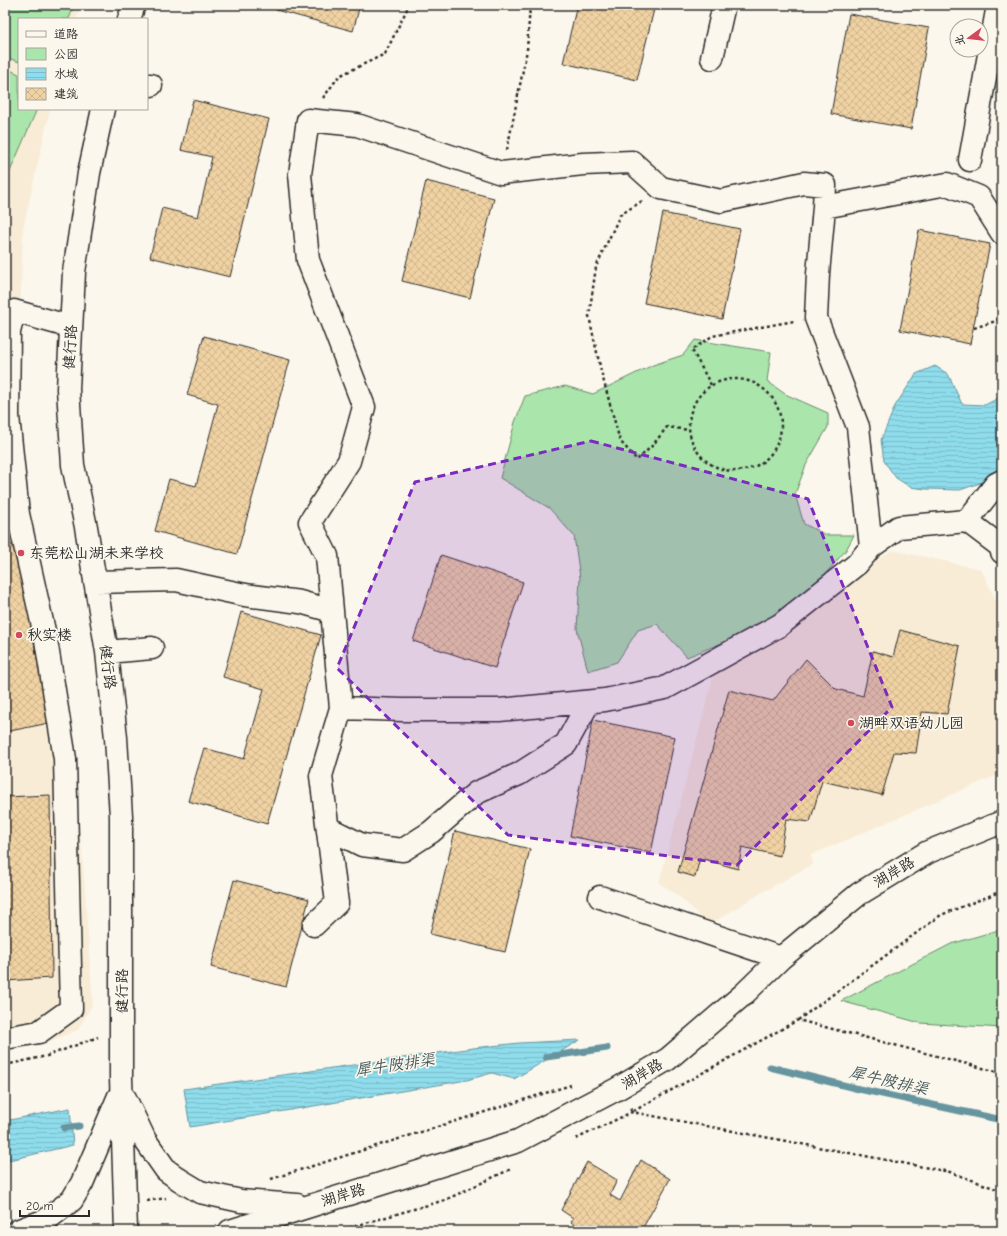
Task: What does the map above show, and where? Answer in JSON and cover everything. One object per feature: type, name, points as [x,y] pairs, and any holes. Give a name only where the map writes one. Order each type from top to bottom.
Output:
[{"type":"street","points":[[129,18],[134,5]]},
{"type":"street","points":[[712,58],[724,5]]},
{"type":"street","points":[[970,160],[998,5]]},
{"type":"street","name":"健行路","points":[[103,110],[89,173],[75,264],[68,389],[73,465],[86,527],[94,582],[107,652],[116,738],[121,816],[121,1090],[126,1231]]},
{"type":"street","points":[[314,925],[337,903],[321,776],[341,708],[327,556],[310,522],[349,461],[364,407],[308,260],[300,174],[308,120],[357,125],[501,173],[583,164],[632,162],[661,188],[721,201],[804,183],[825,185],[816,318],[858,427],[871,547]]},
{"type":"street","points":[[824,207],[947,184],[980,197],[1002,233]]},
{"type":"street","points":[[5,1038],[39,1032],[71,1009],[65,759],[46,640],[18,514],[8,416],[9,332],[14,311],[71,327]]},
{"type":"street","points":[[967,521],[996,484],[1002,482]]},
{"type":"street","points":[[341,708],[403,710],[499,710],[605,700],[665,688],[684,679],[780,625],[857,564],[871,547],[899,527],[967,521],[1000,546],[1002,552]]},
{"type":"street","points":[[94,582],[176,580],[246,596],[300,602],[332,611]]},
{"type":"street","points":[[107,652],[152,648]]},
{"type":"street","points":[[328,828],[362,845],[403,850],[431,832],[476,793],[519,774],[566,744],[589,702]]},
{"type":"street","name":"湖岸路","points":[[230,1231],[518,1141],[616,1090],[668,1059],[745,993],[781,958],[859,894],[928,852],[1002,822]]},
{"type":"street","points":[[600,897],[781,958]]},
{"type":"street","points":[[121,1090],[145,1140],[166,1170],[180,1180],[200,1192],[242,1201],[309,1206]]},
{"type":"street","points":[[17,1231],[46,1220],[72,1200],[82,1183],[121,1090]]},
{"type":"path","points":[[308,120],[339,76],[385,54],[409,5]]},
{"type":"path","points":[[501,173],[527,50],[530,5]]},
{"type":"path","points":[[661,188],[620,216],[596,267],[589,316],[601,371],[620,441],[637,460],[652,446],[667,427],[689,430]]},
{"type":"path","points":[[974,328],[996,321],[1002,317]]},
{"type":"path","points":[[711,385],[692,350],[712,336],[816,318]]},
{"type":"path","points":[[736,378],[751,380],[765,388],[775,401],[781,415],[782,430],[778,444],[769,457],[758,466],[744,471],[729,471],[714,466],[702,458],[693,445],[689,430],[690,414],[696,399],[706,387],[711,385],[720,380],[736,378]]},
{"type":"path","points":[[575,1139],[632,1112],[798,1020],[942,915],[1002,891]]},
{"type":"path","points":[[798,1020],[1002,1073]]},
{"type":"path","points":[[5,1065],[47,1056],[122,1029]]},
{"type":"path","points":[[271,1179],[572,1085]]},
{"type":"path","points":[[616,1090],[632,1112],[950,1172],[1002,1192]]},
{"type":"path","points":[[338,1231],[445,1200],[517,1166]]},
{"type":"path","points":[[125,1205],[165,1199],[180,1180]]},
{"type":"highlighted area","points":[[591,441],[808,499],[892,707],[737,865],[508,835],[337,668],[415,482]]},
{"type":"shaded area","name":"东莞松山湖未来学校","points":[[5,5],[80,5],[76,18],[18,18],[18,110],[50,110],[23,229],[19,353],[24,483],[51,624],[67,719],[82,852],[93,1003],[78,1030],[45,1043],[5,1049]]},
{"type":"shaded area","name":"湖畔双语幼儿园","points":[[892,550],[981,569],[1002,613],[1002,773],[811,855],[813,864],[761,893],[707,926],[695,911],[676,894],[659,883],[714,673]]},
{"type":"green space","points":[[5,5],[74,5],[69,18],[18,18],[18,62],[5,57]]},
{"type":"green space","points":[[5,68],[18,74],[18,110],[37,110],[5,183]]},
{"type":"green space","points":[[695,340],[771,352],[767,381],[785,394],[828,413],[828,427],[806,465],[795,494],[804,524],[826,535],[854,535],[846,550],[814,587],[787,611],[727,641],[687,657],[657,624],[638,630],[617,662],[588,671],[577,629],[580,578],[574,536],[549,508],[500,478],[515,422],[525,396],[565,386],[593,394],[653,365],[683,355]]},
{"type":"green space","points":[[1002,929],[1002,1028],[920,1023],[841,1001],[951,944]]},
{"type":"water","points":[[935,366],[948,374],[962,404],[985,405],[1002,396],[1002,471],[986,481],[960,490],[910,487],[896,478],[884,461],[881,440],[895,406],[916,374]]},
{"type":"water","points":[[580,1040],[514,1079],[492,1073],[467,1080],[190,1127],[184,1089],[473,1048],[519,1043]]},
{"type":"water","points":[[70,1108],[73,1145],[5,1160],[5,1121]]},
{"type":"building","points":[[277,5],[360,5],[353,31],[276,10]]},
{"type":"building","points":[[577,5],[655,5],[637,80],[563,63]]},
{"type":"building","points":[[849,14],[929,28],[911,129],[831,114]]},
{"type":"building","points":[[193,100],[269,119],[230,277],[150,257],[162,208],[198,217],[212,157],[181,150]]},
{"type":"building","points":[[426,181],[494,198],[470,298],[402,281]]},
{"type":"building","points":[[663,213],[740,229],[722,319],[644,303]]},
{"type":"building","points":[[919,230],[990,244],[970,344],[900,330]]},
{"type":"building","points":[[204,336],[290,360],[237,554],[155,531],[169,479],[196,486],[218,404],[187,395]]},
{"type":"building","name":"秋实楼","points":[[16,544],[49,723],[5,732],[5,546]]},
{"type":"building","points":[[441,555],[523,582],[495,668],[413,641]]},
{"type":"building","points":[[241,612],[321,635],[267,824],[188,801],[204,748],[244,759],[264,689],[223,677]]},
{"type":"building","points":[[900,630],[960,646],[947,714],[922,712],[916,753],[894,752],[882,795],[822,781],[810,822],[786,819],[780,856],[742,847],[738,869],[700,858],[695,877],[678,872],[729,690],[773,701],[806,659],[836,689],[863,696],[873,651],[893,657]]},
{"type":"building","points":[[593,720],[675,737],[651,853],[570,836]]},
{"type":"building","points":[[50,795],[52,978],[5,981],[5,797]]},
{"type":"building","points":[[455,831],[530,849],[505,952],[430,934]]},
{"type":"building","points":[[234,880],[309,899],[286,987],[211,967]]},
{"type":"building","points":[[641,1160],[670,1179],[641,1231],[581,1231],[571,1222],[573,1218],[561,1210],[587,1162],[617,1180],[610,1195],[620,1201]]},
{"type":"waterway","name":"犀牛陂排渠","points":[[546,1057],[607,1048]]},
{"type":"waterway","name":"犀牛陂排渠","points":[[770,1067],[859,1089],[1002,1120]]},
{"type":"waterway","name":"犀牛陂排渠","points":[[64,1128],[79,1126]]},
{"type":"place","name":"东莞松山湖未来学校","points":[[21,553]]},
{"type":"place","name":"秋实楼","points":[[19,635]]},
{"type":"place","name":"湖畔双语幼儿园","points":[[851,723]]}]
